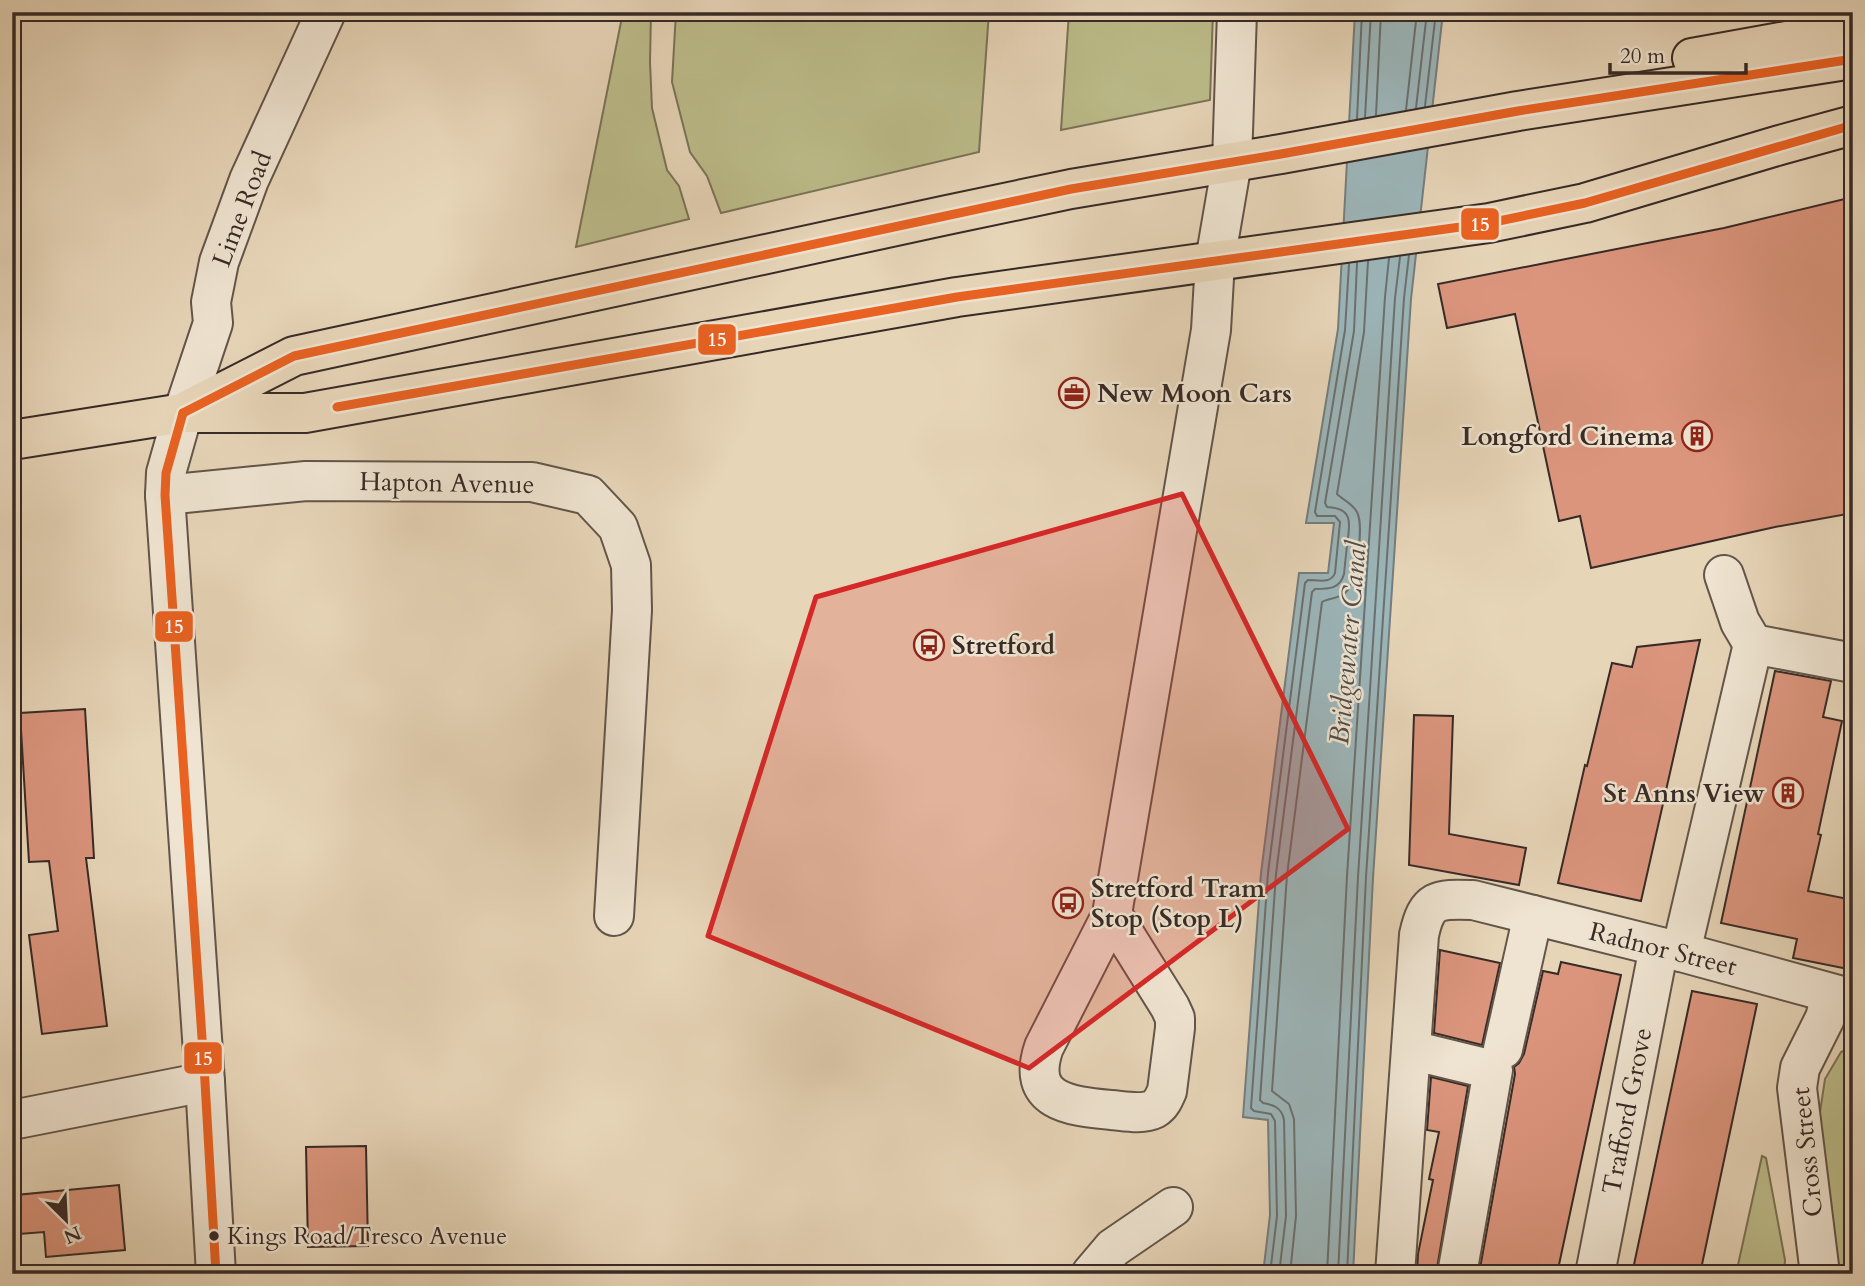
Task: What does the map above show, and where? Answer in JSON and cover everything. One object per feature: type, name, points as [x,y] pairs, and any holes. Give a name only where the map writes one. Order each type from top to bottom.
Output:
[{"type":"highway","points":[[1569,103],[1655,65],[1853,29]]},
{"type":"highway","points":[[183,413],[294,356],[947,215],[1071,189],[1518,111],[1853,59]]},
{"type":"highway","points":[[12,440],[183,413],[305,413],[957,297],[1489,223],[1585,203],[1853,125]]},
{"type":"street","name":"Lime Road","points":[[216,1274],[165,495],[166,473],[214,323],[211,302],[219,262],[249,180],[326,12]]},
{"type":"street","points":[[1112,914],[1175,1017],[1167,1091],[1156,1108],[1145,1111],[1069,1105],[1058,1100],[1048,1092],[1040,1074],[1040,1059],[1044,1046],[1112,914],[1211,330],[1215,261],[1233,162],[1237,12]]},
{"type":"street","name":"Hapton Avenue","points":[[165,495],[306,481],[532,482],[588,495],[618,527],[631,565],[632,610],[614,916]]},
{"type":"street","points":[[1724,575],[1740,622],[1753,645],[1853,663]]},
{"type":"street","name":"Trafford Grove","points":[[1595,1274],[1670,950],[1753,645]]},
{"type":"street","name":"Radnor Street","points":[[1395,1274],[1419,935],[1423,917],[1434,903],[1450,899],[1473,900],[1842,997]]},
{"type":"street","points":[[1503,1049],[1533,915]]},
{"type":"street","name":"Cross Street","points":[[1820,1274],[1797,1088],[1800,1068],[1825,1018],[1842,997]]},
{"type":"street","points":[[1411,1050],[1493,1070],[1457,1274]]},
{"type":"street","points":[[12,1120],[205,1082]]},
{"type":"street","points":[[1091,1274],[1113,1248],[1173,1207]]},
{"type":"highlighted area","points":[[1182,494],[1348,829],[1029,1068],[708,936],[816,597]]},
{"type":"green space","points":[[623,12],[651,12],[652,108],[667,170],[679,186],[689,219],[576,247]]},
{"type":"green space","points":[[676,12],[989,12],[979,152],[721,213],[707,176],[690,152],[672,82]]},
{"type":"green space","points":[[1069,12],[1213,12],[1210,100],[1061,130]]},
{"type":"green space","points":[[1853,1046],[1853,1274],[1838,1274],[1818,1125],[1825,1079],[1841,1052]]},
{"type":"green space","points":[[1762,1156],[1766,1158],[1785,1260],[1784,1274],[1736,1274]]},
{"type":"water","name":"Bridgewater Canal","points":[[1355,12],[1443,12],[1411,299],[1373,878],[1353,1274],[1263,1274],[1270,1215],[1268,1120],[1243,1117],[1261,873],[1299,573],[1328,573],[1334,523],[1306,523],[1338,329]]},
{"type":"building","name":"Longford Cinema","points":[[1853,197],[1853,513],[1775,527],[1591,568],[1580,516],[1559,521],[1515,314],[1447,328],[1438,284],[1724,228]]},
{"type":"building","points":[[1700,640],[1641,901],[1558,883],[1612,663],[1632,667],[1637,647]]},
{"type":"building","name":"St Anns View","points":[[1775,671],[1831,681],[1823,717],[1842,721],[1808,891],[1853,900],[1853,970],[1793,958],[1797,939],[1721,923]]},
{"type":"building","points":[[85,709],[94,858],[86,858],[107,1026],[42,1034],[29,935],[58,931],[49,861],[29,862],[20,713]]},
{"type":"building","points":[[1414,715],[1453,716],[1449,834],[1526,848],[1519,885],[1409,865]]},
{"type":"building","points":[[1440,950],[1500,963],[1482,1045],[1434,1033]]},
{"type":"building","points":[[1561,962],[1621,975],[1557,1274],[1479,1274],[1515,1074],[1514,1067],[1524,1054],[1543,971],[1558,974]]},
{"type":"building","points":[[1692,991],[1757,1004],[1700,1274],[1632,1274]]},
{"type":"building","points":[[1431,1077],[1468,1086],[1436,1274],[1417,1274],[1418,1254],[1433,1180],[1429,1179],[1439,1132],[1427,1130]]},
{"type":"building","points":[[366,1146],[368,1246],[308,1247],[306,1147]]},
{"type":"building","points":[[119,1185],[125,1250],[46,1257],[44,1232],[19,1234],[16,1195]]},
{"type":"transit line","name":"15","points":[[183,413],[294,356],[1071,189],[1518,111],[1853,59]]},
{"type":"transit line","name":"15","points":[[337,407],[957,297],[1489,223],[1585,203],[1853,125]]},
{"type":"transit line","name":"15","points":[[183,413],[166,473],[165,495],[216,1274]]},
{"type":"place","name":"New Moon Cars","points":[[1074,393]]},
{"type":"place","name":"Longford Cinema","points":[[1697,436]]},
{"type":"place","name":"Stretford","points":[[929,645]]},
{"type":"place","name":"St Anns View","points":[[1788,793]]},
{"type":"place","name":"Stretford Tram Stop (Stop L)","points":[[1068,903]]},
{"type":"place","name":"Kings Road/Tresco Avenue","points":[[214,1236]]}]
